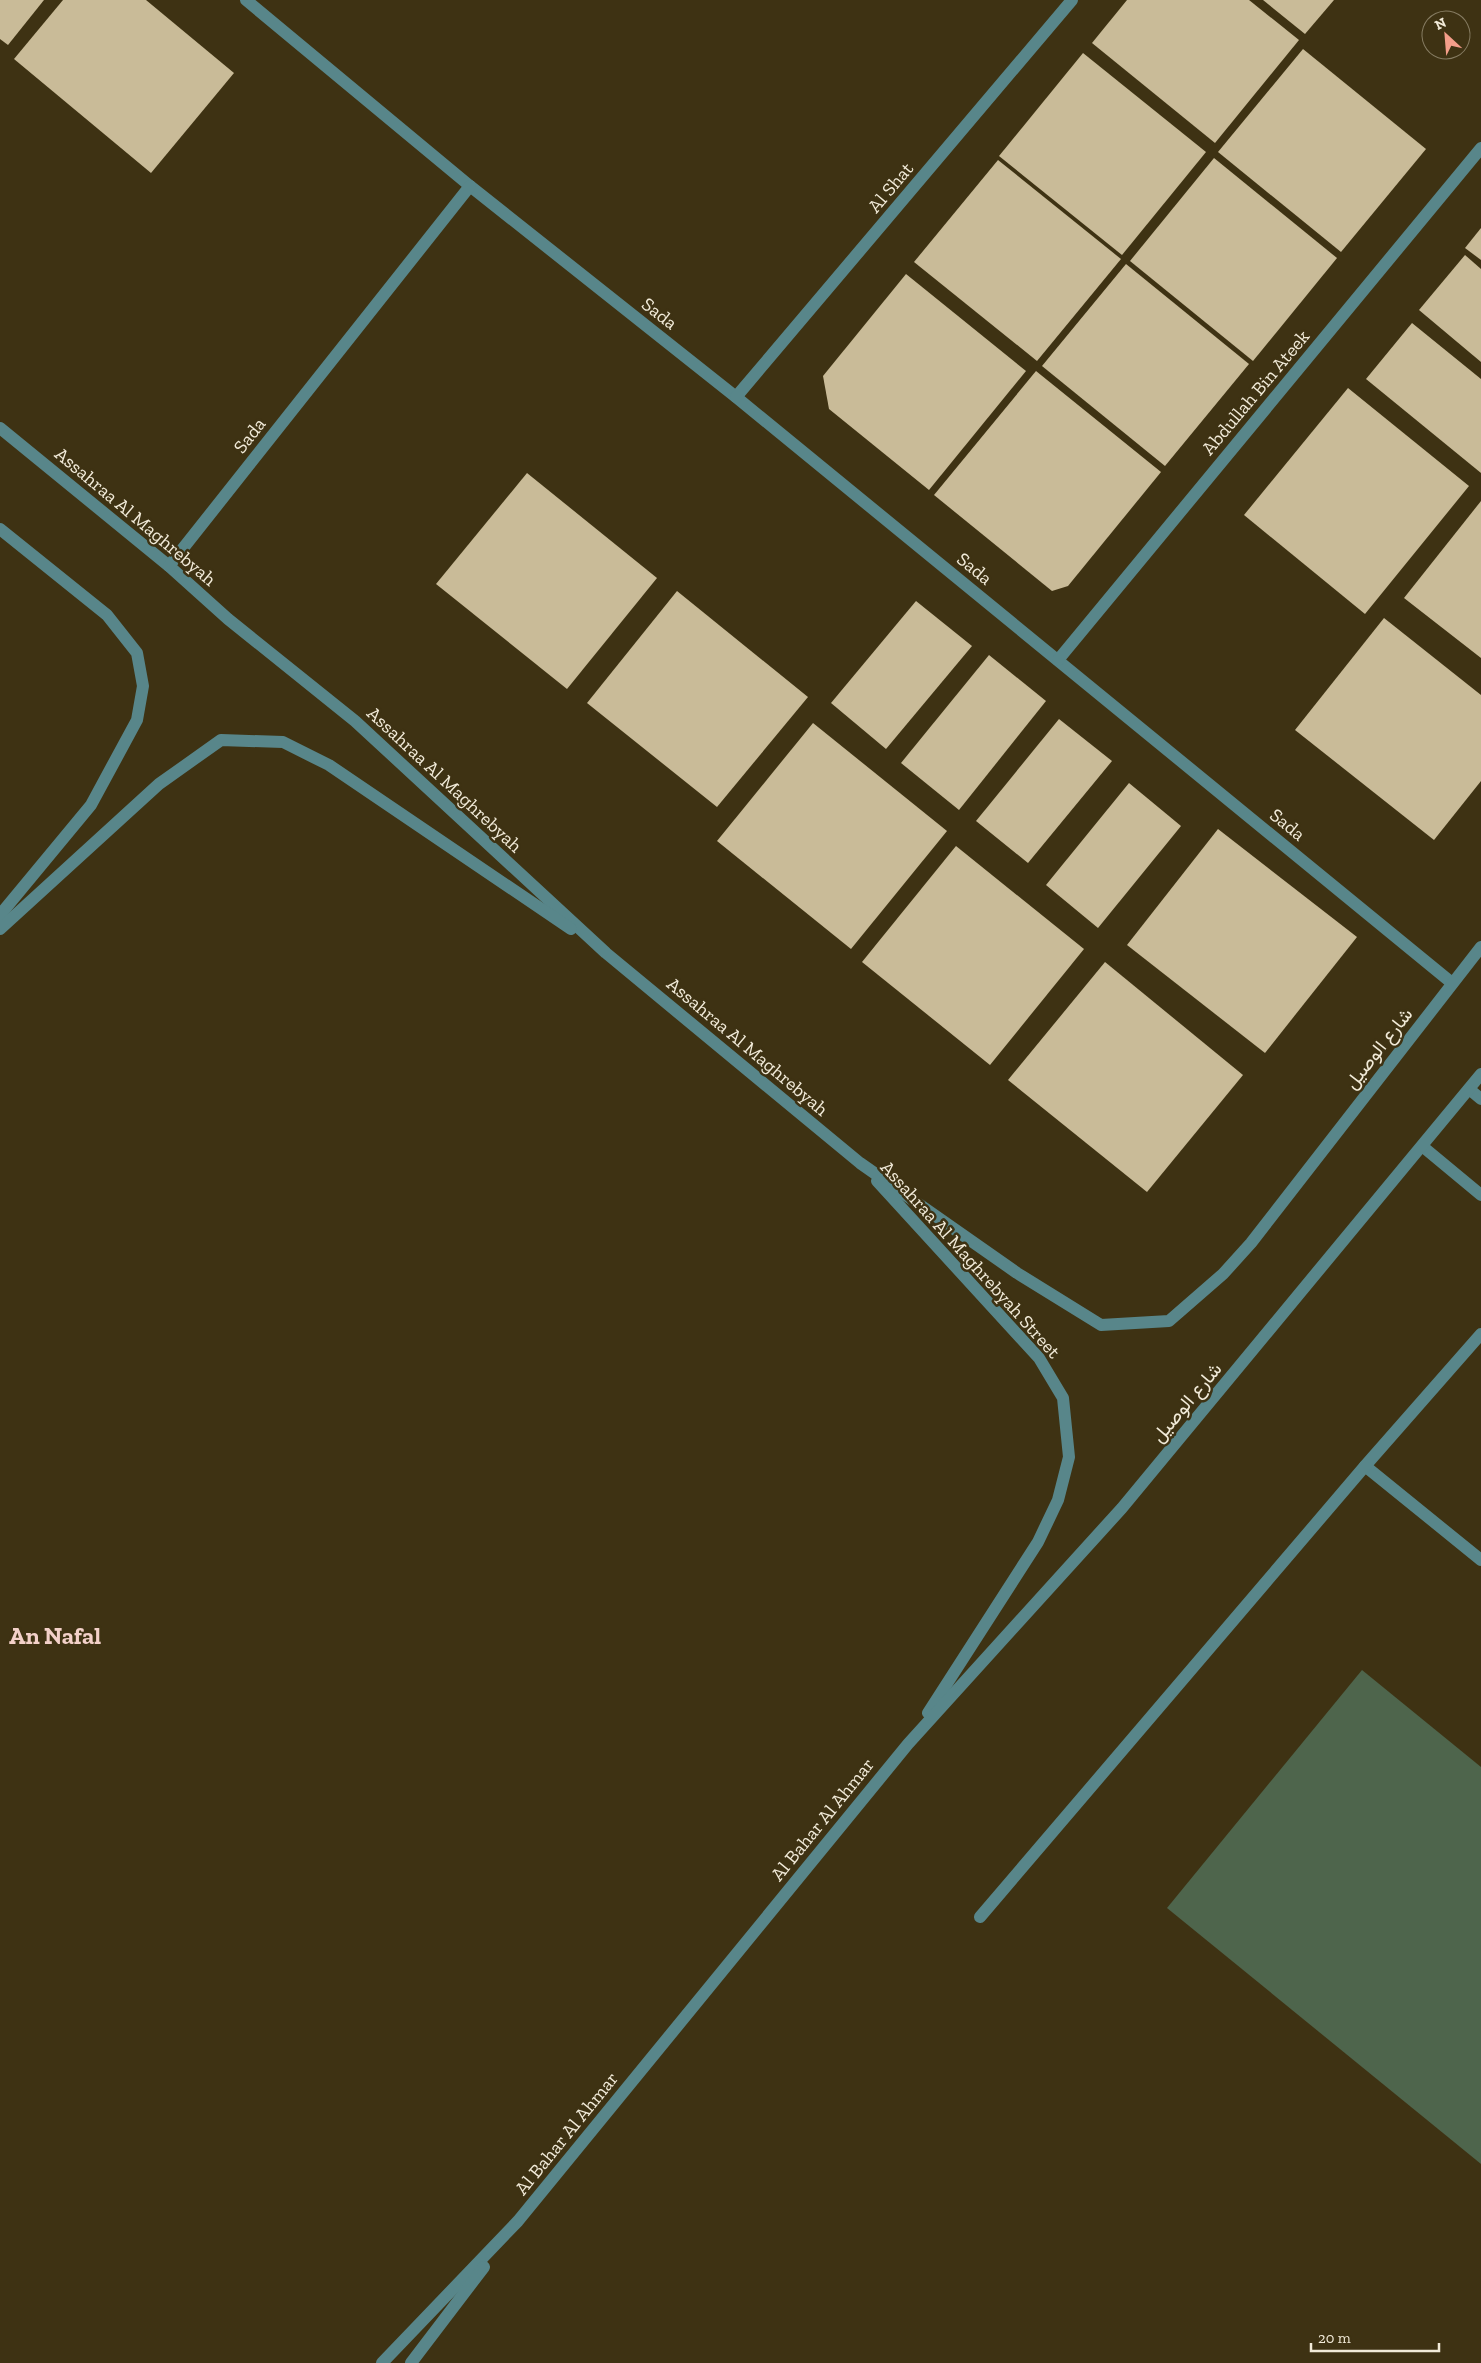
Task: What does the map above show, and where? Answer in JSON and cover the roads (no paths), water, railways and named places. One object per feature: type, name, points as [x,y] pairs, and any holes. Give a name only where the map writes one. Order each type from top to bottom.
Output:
[{"type":"street","name":"Sada","points":[[246,0],[470,186],[736,397],[1452,983]]},
{"type":"street","name":"Al Shat","points":[[736,397],[1072,0]]},
{"type":"street","name":"Abdullah Bin Ateek","points":[[1058,660],[1481,148]]},
{"type":"street","name":"Sada","points":[[169,566],[470,186]]},
{"type":"street","name":"Assahraa Al Maghrebyah","points":[[0,428],[169,566],[228,619],[355,721],[606,953],[860,1163]]},
{"type":"street","points":[[0,529],[107,614],[137,653],[144,686],[137,720],[91,805],[0,915]]},
{"type":"street","points":[[0,930],[158,784],[222,740],[283,742],[329,765],[606,953]]},
{"type":"street","name":"شارع الوصيل","points":[[1101,1325],[1169,1321],[1223,1274],[1251,1243],[1481,948]]},
{"type":"street","name":"شارع الوصيل","points":[[908,1744],[1122,1508],[1481,1074]]},
{"type":"street","points":[[1469,1089],[1481,1099]]},
{"type":"street","points":[[1422,1146],[1481,1195]]},
{"type":"street","name":"Assahraa Al Maghrebyah Street","points":[[860,1163],[1017,1273],[1101,1325]]},
{"type":"street","name":"Assahraa Al Maghrebyah Street","points":[[860,1163],[1039,1358],[1063,1398]]},
{"type":"street","points":[[980,1917],[1365,1466],[1481,1334]]},
{"type":"street","name":"Al Bahar Al Ahmar","points":[[411,2363],[518,2221],[908,1744],[1038,1542],[1058,1500],[1069,1458],[1063,1398]]},
{"type":"street","points":[[1365,1466],[1481,1560]]},
{"type":"street","name":"Al Bahar Al Ahmar","points":[[382,2363],[518,2221]]},
{"type":"district","name":"An Nafal","points":[[55,1636]]}]
